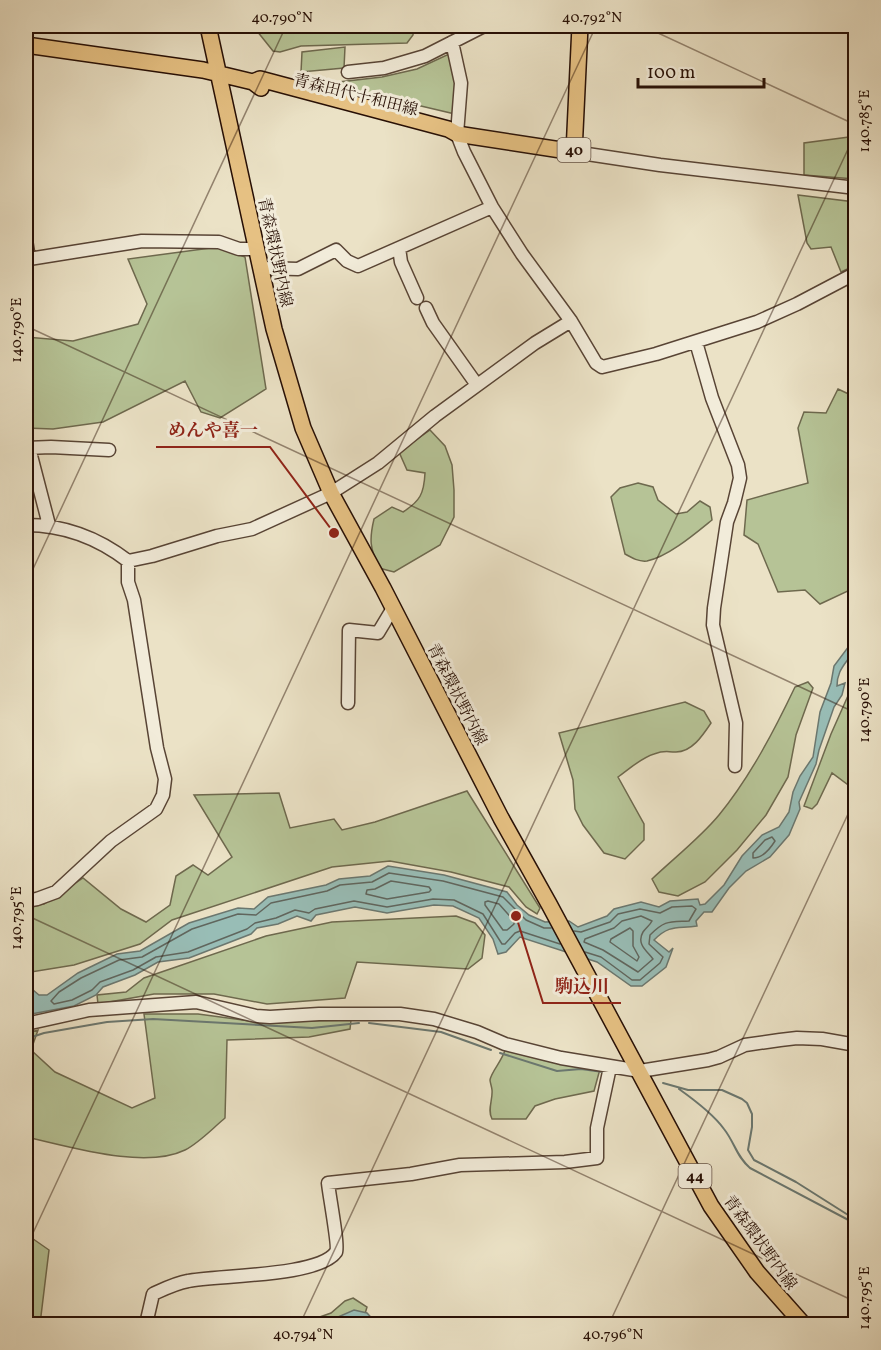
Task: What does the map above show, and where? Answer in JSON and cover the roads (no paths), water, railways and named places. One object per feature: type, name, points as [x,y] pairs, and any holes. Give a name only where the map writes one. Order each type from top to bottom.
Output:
[{"type":"main road","name":"青森環状野内線","points":[[208,26],[274,329],[303,428],[331,493],[501,818],[640,1071],[647,1089],[711,1206],[756,1272],[803,1324]]},
{"type":"main road","name":"40","points":[[573,152],[580,26]]},
{"type":"main road","name":"青森田代十和田線","points":[[26,45],[218,73],[309,101],[447,134],[455,133],[573,152]]},
{"type":"street","points":[[348,72],[384,68],[425,56],[484,26]]},
{"type":"street","points":[[452,42],[461,88],[455,133],[492,207],[522,254],[602,367],[696,342],[757,322],[855,273]]},
{"type":"street","points":[[573,152],[660,165],[855,188]]},
{"type":"street","points":[[261,268],[298,268],[336,250],[347,261],[358,266],[492,207]]},
{"type":"street","points":[[26,240],[29,259],[142,241],[219,242],[238,249],[256,249]]},
{"type":"street","points":[[399,248],[401,262],[417,298]]},
{"type":"street","points":[[426,308],[433,323],[477,385]]},
{"type":"street","points":[[26,525],[49,525],[66,529],[114,550],[128,561],[217,536],[252,529],[331,493],[378,463],[477,385],[535,343],[571,321]]},
{"type":"street","points":[[696,342],[711,398],[738,465],[740,478],[727,522],[713,625],[736,723],[735,766]]},
{"type":"street","points":[[49,525],[27,448],[108,450]]},
{"type":"street","points":[[26,901],[56,892],[111,841],[156,809],[163,795],[165,779],[157,748],[134,600],[128,582],[128,561]]},
{"type":"street","points":[[348,703],[349,630],[378,633],[393,608]]},
{"type":"street","points":[[26,1024],[89,1010],[196,1002],[256,1016],[270,1017],[390,1014],[434,1019],[477,1032],[505,1044],[561,1058],[640,1071],[708,1060],[745,1045],[788,1039],[822,1039],[855,1045]]},
{"type":"street","points":[[146,1324],[153,1294],[174,1285],[189,1281],[250,1276],[304,1267],[336,1252],[338,1244],[331,1214],[328,1183],[411,1174],[460,1165],[565,1162],[597,1158],[597,1128],[610,1067]]},
{"type":"water","points":[[855,638],[852,652],[838,678],[837,686],[845,683],[842,695],[834,707],[816,764],[799,802],[800,809],[789,835],[770,857],[746,871],[729,888],[712,912],[704,912],[696,921],[697,926],[669,929],[654,940],[669,952],[673,948],[666,967],[642,986],[631,986],[597,962],[520,937],[506,952],[498,954],[493,939],[479,918],[453,906],[434,905],[387,913],[355,907],[316,915],[311,921],[297,916],[278,924],[257,928],[251,934],[189,958],[158,962],[135,975],[103,987],[96,995],[74,1006],[26,1015],[26,984],[39,995],[47,995],[78,973],[117,954],[140,951],[189,923],[238,908],[254,909],[268,897],[326,885],[339,879],[370,876],[388,866],[444,875],[507,892],[529,915],[545,922],[569,921],[578,927],[607,916],[614,909],[641,902],[659,907],[670,901],[698,899],[700,905],[705,904],[724,885],[742,856],[762,835],[779,827],[789,812],[793,792],[800,776],[813,757],[820,712],[831,683],[834,666]]},
{"type":"water","points":[[354,1310],[367,1313],[377,1324],[322,1324]]},
{"type":"waterway","points":[[26,1039],[44,1033],[107,1022],[153,1019],[312,1028],[359,1023]]},
{"type":"waterway","points":[[369,1023],[441,1032],[491,1050]]},
{"type":"waterway","points":[[500,1053],[557,1071],[581,1069],[603,1072]]},
{"type":"waterway","points":[[663,1083],[688,1090],[722,1090],[742,1099],[747,1103],[752,1114],[748,1150],[754,1160],[796,1182],[856,1220]]},
{"type":"waterway","points":[[679,1089],[720,1124],[750,1168],[856,1224]]},
{"type":"place","name":"めんや喜一","points":[[334,533]]},
{"type":"place","name":"駒込川","points":[[516,916]]}]
